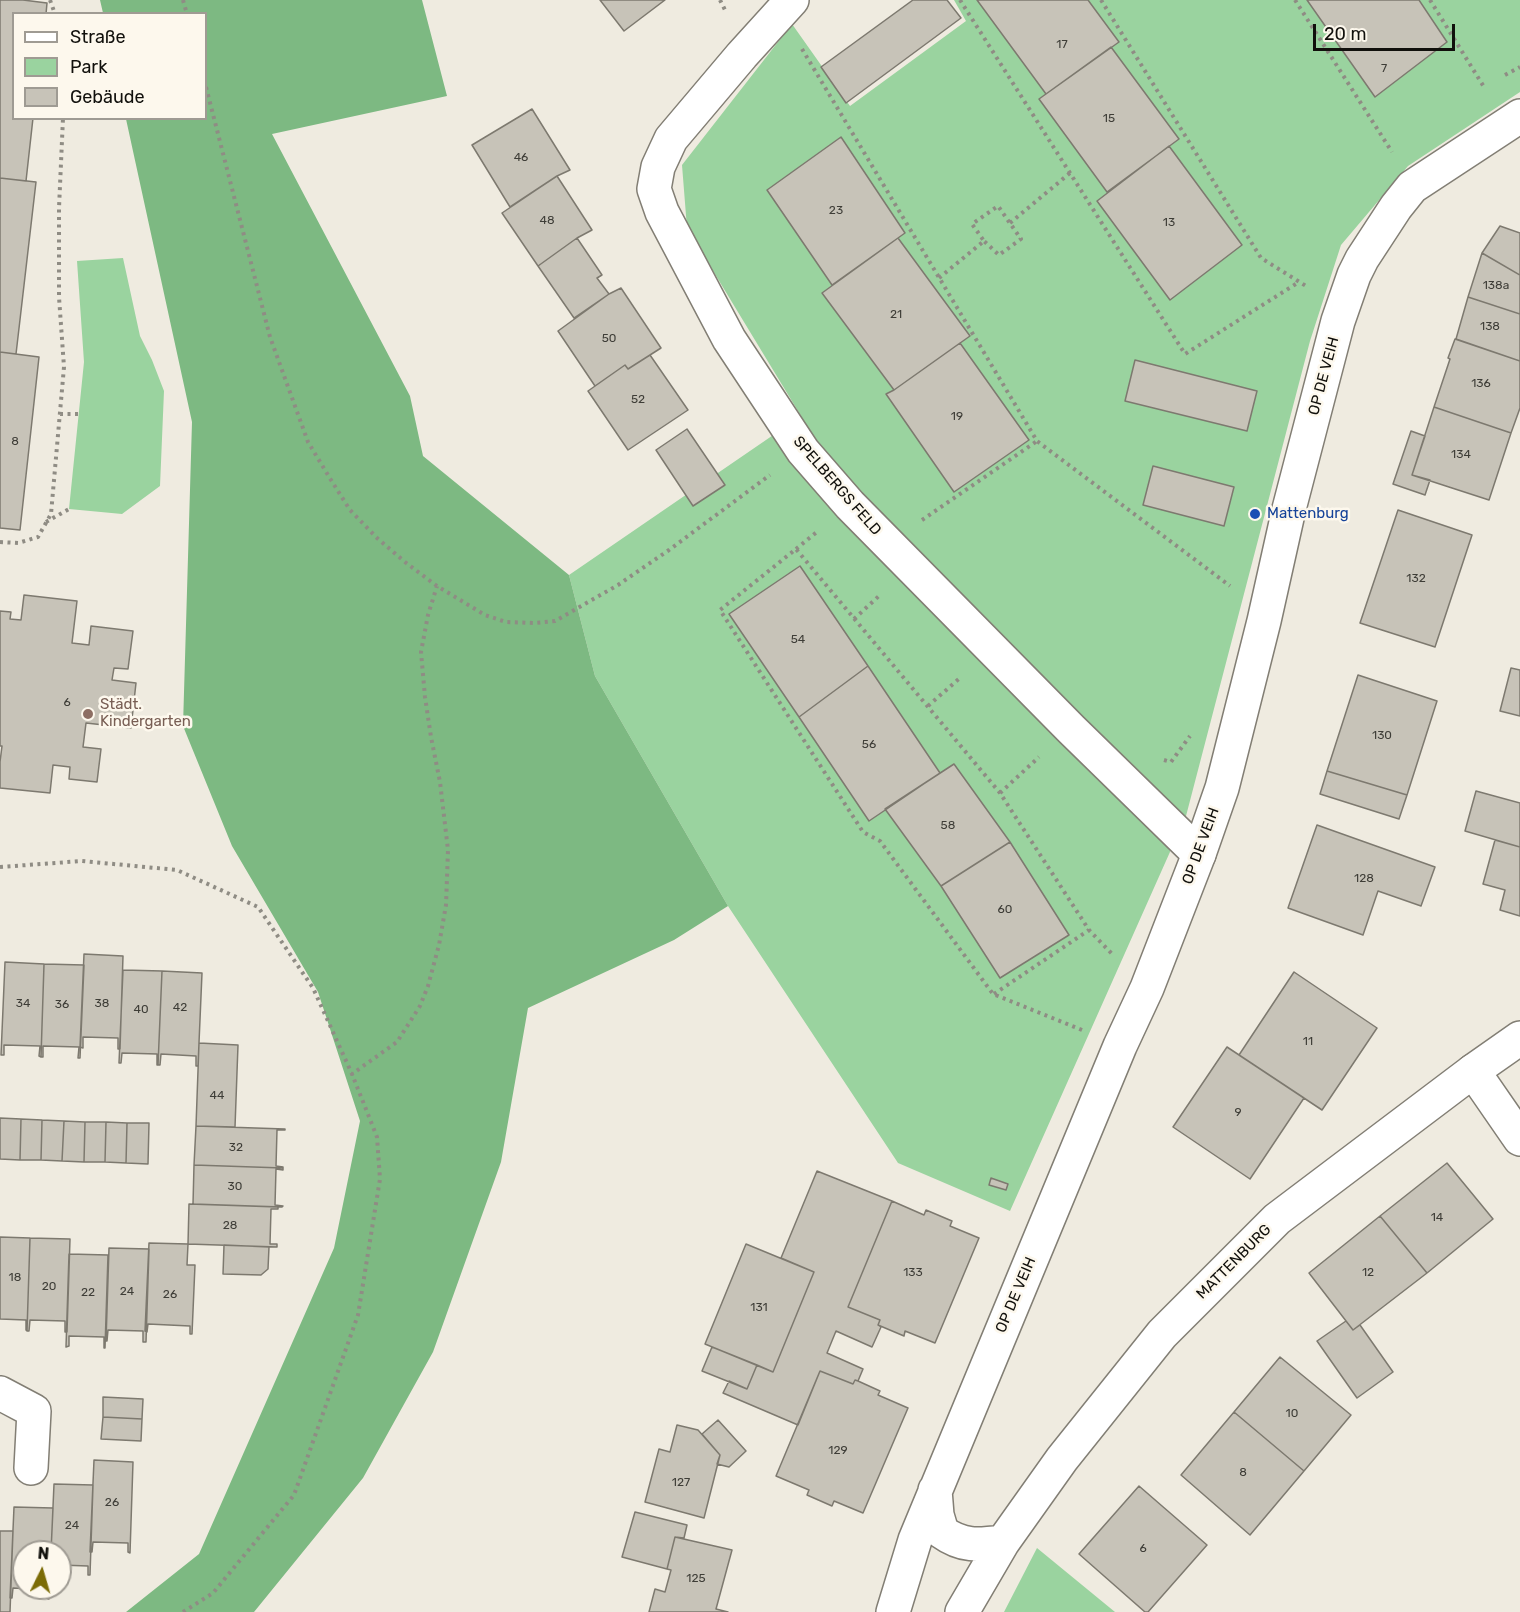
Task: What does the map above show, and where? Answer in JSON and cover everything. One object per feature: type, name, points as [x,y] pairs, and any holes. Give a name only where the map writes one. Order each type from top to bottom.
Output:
[{"type":"street","name":"SPELBERGS FELD","points":[[792,0],[671,139],[658,167],[654,189],[666,220],[729,339],[803,451],[850,505],[1071,729],[1199,854]]},
{"type":"street","name":"OP DE VEIH","points":[[893,1612],[915,1540],[1146,988],[1199,854],[1222,788],[1289,509],[1338,321],[1354,276],[1396,207],[1412,188],[1520,116]]},
{"type":"street","name":"MATTENBURG","points":[[963,1612],[1003,1542],[1062,1459],[1162,1334],[1277,1219],[1520,1038]]},
{"type":"street","points":[[1473,1071],[1520,1139]]},
{"type":"street","points":[[0,1393],[34,1411],[31,1468]]},
{"type":"street","points":[[935,1490],[942,1532],[952,1539],[968,1544],[1003,1542]]},
{"type":"path","points":[[960,0],[1185,354],[1299,282]]},
{"type":"path","points":[[1101,0],[1261,258],[1311,290]]},
{"type":"path","points":[[1295,0],[1395,158]]},
{"type":"path","points":[[1430,0],[1484,87]]},
{"type":"path","points":[[800,46],[1037,441],[1236,590]]},
{"type":"path","points":[[1502,77],[1520,67]]},
{"type":"path","points":[[1475,93],[1493,82]]},
{"type":"path","points":[[207,91],[270,337],[308,442],[350,510],[377,538],[437,586],[485,615],[506,622],[555,621],[618,585],[803,451]]},
{"type":"path","points":[[0,542],[18,543],[38,537],[51,514],[64,367],[59,297],[59,208],[63,120]]},
{"type":"path","points":[[1010,223],[1070,173]]},
{"type":"path","points":[[998,206],[1021,239],[999,255],[984,242],[972,224],[998,206]]},
{"type":"path","points":[[939,278],[984,242]]},
{"type":"path","points":[[60,414],[79,414]]},
{"type":"path","points":[[919,522],[1037,441]]},
{"type":"path","points":[[45,523],[69,509]]},
{"type":"path","points":[[1120,1046],[993,994],[880,842],[863,832],[720,610],[796,549],[1000,793],[1089,930],[1146,988]]},
{"type":"path","points":[[352,1074],[397,1042],[420,1006],[429,986],[440,945],[446,905],[448,850],[440,782],[425,698],[422,652],[428,615],[437,586]]},
{"type":"path","points":[[1000,793],[1071,729]]},
{"type":"path","points":[[1160,758],[1171,762],[1195,729]]},
{"type":"path","points":[[0,867],[82,861],[177,870],[258,907],[313,988],[352,1074],[377,1137],[380,1179],[358,1315],[294,1495],[213,1593],[183,1612]]},
{"type":"path","points":[[993,994],[1089,930]]},
{"type":"green space","points":[[100,0],[422,0],[447,96],[272,134],[410,396],[423,456],[569,575],[595,676],[728,906],[674,940],[528,1008],[501,1162],[433,1352],[363,1478],[254,1612],[126,1612],[199,1554],[334,1248],[360,1121],[318,992],[232,846],[183,726],[192,422],[126,120],[207,120],[207,12],[103,12]]},
{"type":"green space","points":[[954,0],[1520,0],[1520,92],[1408,166],[1341,245],[1310,341],[1186,816],[1010,1211],[898,1163],[728,906],[595,676],[569,575],[801,416],[687,228],[682,165],[792,24],[850,106],[966,21]]},
{"type":"green space","points":[[123,258],[140,336],[164,391],[160,486],[122,514],[69,509],[84,362],[77,261]]},
{"type":"green space","points":[[1037,1548],[1115,1612],[1004,1612]]},
{"type":"building","points":[[0,0],[47,3],[46,12],[12,12],[12,120],[33,120],[26,181],[0,178]]},
{"type":"building","points":[[600,0],[665,0],[624,31]]},
{"type":"building","points":[[913,0],[947,0],[961,18],[846,103],[821,67]]},
{"type":"building","points":[[977,0],[1088,0],[1119,42],[1046,94]]},
{"type":"building","points":[[1307,0],[1419,0],[1447,42],[1375,97]]},
{"type":"building","points":[[1111,47],[1179,139],[1107,192],[1039,99]]},
{"type":"building","points":[[532,109],[570,170],[510,207],[472,145]]},
{"type":"building","points":[[841,137],[905,233],[832,285],[767,190]]},
{"type":"building","points":[[1169,146],[1242,245],[1170,300],[1097,201]]},
{"type":"building","points":[[557,176],[592,230],[538,266],[502,213]]},
{"type":"building","points":[[0,178],[36,182],[16,354],[0,352]]},
{"type":"building","points":[[1500,226],[1520,233],[1520,275],[1482,253]]},
{"type":"building","points":[[577,238],[602,275],[597,278],[609,294],[574,318],[538,266]]},
{"type":"building","points":[[898,238],[970,336],[894,390],[822,293]]},
{"type":"building","points":[[1482,253],[1520,275],[1520,314],[1468,297]]},
{"type":"building","points":[[621,288],[661,348],[628,369],[625,365],[595,386],[558,331],[609,294]]},
{"type":"building","points":[[1468,297],[1520,314],[1520,361],[1456,339]]},
{"type":"building","points":[[1455,339],[1520,361],[1520,408],[1511,433],[1434,407]]},
{"type":"building","points":[[960,343],[1029,440],[954,492],[886,394]]},
{"type":"building","points":[[0,352],[39,357],[20,530],[0,528]]},
{"type":"building","points":[[650,355],[688,410],[628,450],[588,391],[625,365],[628,369]]},
{"type":"building","points":[[1135,360],[1257,391],[1247,431],[1125,401]]},
{"type":"building","points":[[1434,407],[1511,433],[1489,500],[1412,475]]},
{"type":"building","points":[[687,429],[725,485],[693,506],[656,450]]},
{"type":"building","points":[[1411,431],[1425,436],[1412,475],[1430,480],[1425,495],[1393,484]]},
{"type":"building","points":[[1153,466],[1234,487],[1224,526],[1143,505]]},
{"type":"building","points":[[1398,510],[1472,535],[1435,647],[1360,623]]},
{"type":"building","points":[[800,566],[868,666],[799,717],[729,614]]},
{"type":"building","points":[[24,595],[77,601],[72,643],[89,645],[91,626],[133,631],[128,669],[114,668],[112,680],[136,683],[131,728],[86,723],[83,747],[101,749],[97,782],[69,779],[70,767],[53,765],[50,793],[0,788],[2,746],[0,746],[0,611],[11,612],[10,619],[21,620]]},
{"type":"building","points":[[868,666],[940,773],[869,821],[799,717]]},
{"type":"building","points":[[1511,668],[1520,670],[1520,716],[1500,711]]},
{"type":"building","points":[[1358,675],[1437,701],[1407,795],[1327,771]]},
{"type":"building","points":[[954,764],[1010,842],[941,886],[885,809]]},
{"type":"building","points":[[1327,771],[1407,795],[1399,819],[1320,794]]},
{"type":"building","points":[[1476,791],[1520,803],[1520,847],[1465,831]]},
{"type":"building","points":[[1317,825],[1435,867],[1421,906],[1378,891],[1363,935],[1288,908]]},
{"type":"building","points":[[1495,840],[1520,847],[1520,916],[1500,910],[1505,890],[1483,884]]},
{"type":"building","points":[[1010,842],[1069,935],[1000,978],[941,886]]},
{"type":"building","points":[[84,954],[123,956],[120,1049],[118,1049],[118,1038],[83,1037],[83,1048],[80,1047]]},
{"type":"building","points":[[5,962],[44,964],[41,1057],[39,1056],[40,1046],[4,1045],[4,1055],[1,1055]]},
{"type":"building","points":[[44,964],[84,965],[80,1058],[78,1058],[79,1047],[43,1046],[43,1057],[41,1057]]},
{"type":"building","points":[[123,970],[162,971],[158,1065],[157,1054],[122,1053],[121,1063],[119,1063]]},
{"type":"building","points":[[162,971],[202,973],[198,1066],[196,1066],[196,1056],[161,1054],[160,1065],[158,1065]]},
{"type":"building","points":[[1294,972],[1377,1028],[1322,1110],[1239,1055]]},
{"type":"building","points":[[199,1043],[238,1045],[235,1127],[196,1126]]},
{"type":"building","points":[[1227,1047],[1304,1098],[1250,1179],[1173,1127]]},
{"type":"building","points":[[0,1118],[21,1119],[20,1160],[0,1159]]},
{"type":"building","points":[[21,1119],[42,1120],[41,1160],[20,1160]]},
{"type":"building","points":[[42,1120],[64,1121],[62,1161],[41,1160]]},
{"type":"building","points":[[64,1121],[85,1122],[84,1162],[62,1161]]},
{"type":"building","points":[[85,1122],[106,1122],[105,1162],[84,1162]]},
{"type":"building","points":[[106,1122],[127,1123],[126,1163],[105,1162]]},
{"type":"building","points":[[127,1123],[149,1123],[148,1164],[126,1163]]},
{"type":"building","points":[[196,1126],[285,1129],[277,1130],[276,1166],[283,1168],[194,1165]]},
{"type":"building","points":[[1447,1163],[1493,1219],[1427,1273],[1380,1216]]},
{"type":"building","points":[[194,1165],[283,1168],[283,1170],[276,1169],[275,1205],[283,1206],[193,1204]]},
{"type":"building","points":[[817,1171],[892,1201],[848,1307],[880,1320],[878,1325],[881,1327],[872,1347],[836,1331],[827,1353],[863,1369],[858,1381],[855,1380],[853,1384],[820,1371],[798,1425],[723,1393],[729,1381],[747,1389],[757,1365],[773,1372],[814,1272],[781,1258]]},
{"type":"building","points":[[991,1178],[1008,1184],[1006,1190],[989,1185]]},
{"type":"building","points":[[892,1201],[924,1215],[926,1210],[952,1221],[950,1226],[979,1238],[935,1343],[905,1331],[904,1336],[878,1325],[880,1320],[848,1307]]},
{"type":"building","points":[[189,1204],[278,1207],[278,1209],[271,1209],[270,1244],[277,1244],[277,1247],[188,1244]]},
{"type":"building","points":[[1380,1216],[1427,1273],[1353,1330],[1309,1273]]},
{"type":"building","points":[[0,1237],[30,1238],[27,1331],[26,1320],[0,1319]]},
{"type":"building","points":[[30,1238],[70,1239],[67,1332],[65,1332],[65,1321],[30,1320],[29,1331],[27,1331]]},
{"type":"building","points":[[149,1243],[188,1244],[187,1265],[195,1265],[192,1334],[190,1334],[190,1326],[148,1324],[147,1332],[145,1331]]},
{"type":"building","points":[[746,1244],[814,1272],[773,1372],[705,1344]]},
{"type":"building","points":[[224,1245],[269,1247],[268,1269],[261,1275],[223,1274]]},
{"type":"building","points":[[109,1248],[149,1249],[146,1342],[143,1342],[143,1331],[108,1330],[106,1341]]},
{"type":"building","points":[[69,1254],[108,1255],[105,1348],[104,1337],[69,1336],[69,1346],[66,1347]]},
{"type":"building","points":[[1346,1321],[1353,1330],[1360,1325],[1393,1372],[1357,1398],[1317,1341]]},
{"type":"building","points":[[712,1347],[757,1365],[747,1389],[702,1371]]},
{"type":"building","points":[[1280,1357],[1351,1415],[1304,1471],[1234,1412]]},
{"type":"building","points":[[820,1371],[853,1384],[855,1380],[858,1381],[880,1391],[878,1395],[908,1408],[863,1513],[834,1501],[832,1506],[807,1495],[809,1490],[776,1476]]},
{"type":"building","points":[[103,1397],[143,1399],[142,1419],[103,1417]]},
{"type":"building","points":[[1234,1412],[1304,1471],[1250,1535],[1181,1475]]},
{"type":"building","points":[[103,1417],[142,1419],[141,1441],[101,1439]]},
{"type":"building","points":[[718,1420],[746,1451],[729,1467],[717,1464],[720,1455],[702,1434]]},
{"type":"building","points":[[677,1425],[698,1430],[720,1455],[704,1518],[645,1502],[659,1449],[670,1452]]},
{"type":"building","points":[[94,1460],[133,1462],[130,1553],[128,1543],[93,1542],[92,1552],[90,1552]]},
{"type":"building","points":[[54,1484],[93,1485],[90,1575],[88,1575],[88,1566],[72,1565],[72,1540],[52,1540]]},
{"type":"building","points":[[1139,1486],[1207,1545],[1148,1612],[1145,1612],[1079,1554]]},
{"type":"building","points":[[14,1507],[53,1508],[52,1540],[13,1540]]},
{"type":"building","points":[[635,1512],[687,1525],[684,1538],[675,1537],[667,1569],[622,1557]]},
{"type":"building","points":[[0,1531],[13,1531],[10,1612],[0,1612]]},
{"type":"building","points":[[675,1537],[732,1550],[716,1609],[728,1612],[649,1612],[655,1589],[665,1592],[671,1570],[667,1569]]},
{"type":"building","points":[[12,1552],[12,1598],[10,1598]]},
{"type":"place","name":"Mattenburg","points":[[1255,514]]},
{"type":"place","name":"Städt. Kindergarten","points":[[88,714]]}]
